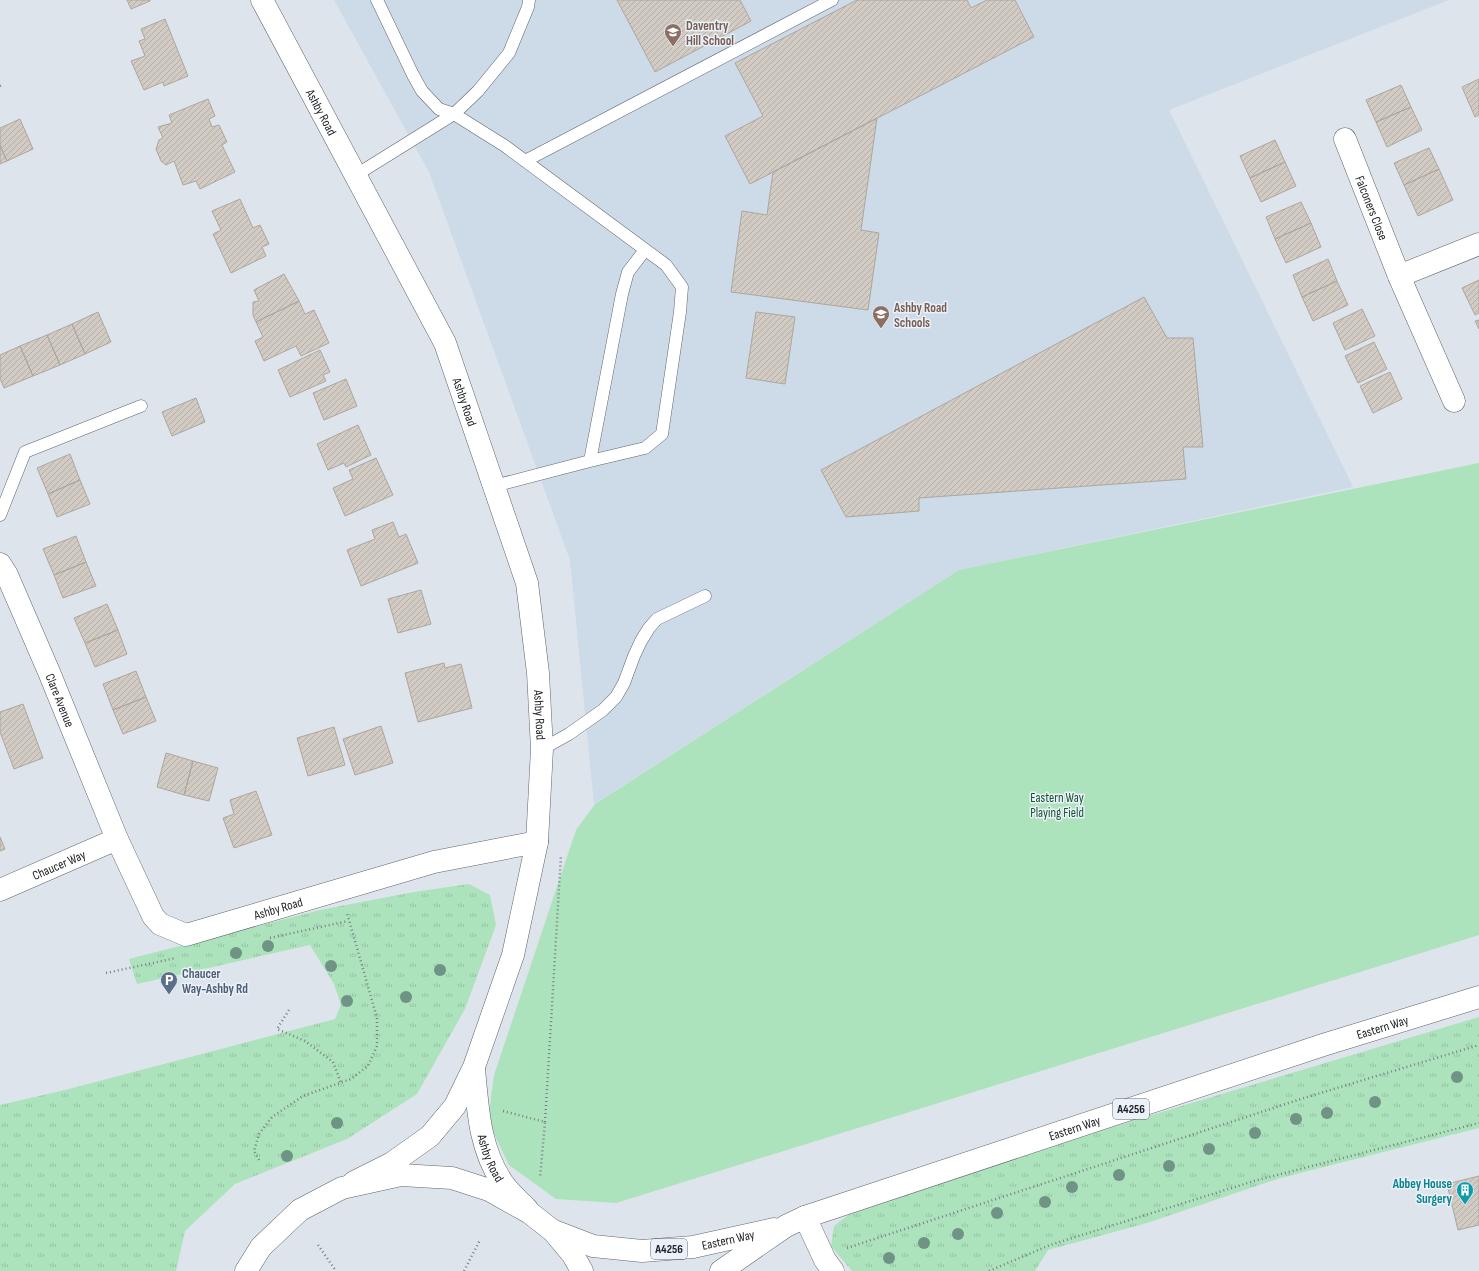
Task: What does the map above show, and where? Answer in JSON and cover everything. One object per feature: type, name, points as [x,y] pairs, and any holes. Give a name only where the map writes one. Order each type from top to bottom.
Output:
[{"type":"street","name":"Ashby Road","points":[[262,0],[445,343],[527,582],[538,673],[542,749],[537,842],[513,955],[474,1067],[455,1106],[430,1136],[392,1163],[342,1188]]},
{"type":"street","name":"Falconers Close","points":[[1345,139],[1398,276],[1454,401]]},
{"type":"street","points":[[1398,276],[1479,244]]},
{"type":"street","name":"Clare Avenue","points":[[0,564],[7,575],[49,672],[116,839]]},
{"type":"street","name":"Ashby Road","points":[[116,839],[153,916],[160,924],[186,935],[434,862],[537,842]]},
{"type":"street","name":"Chaucer Way","points":[[0,890],[116,839]]},
{"type":"street","name":"Eastern Way","points":[[553,1231],[593,1246],[642,1251],[693,1247],[795,1222],[1323,1045],[1479,997]]},
{"type":"street","name":"Ashby Road","points":[[474,1067],[478,1120],[487,1154],[502,1183],[530,1213]]},
{"type":"street","points":[[246,1271],[261,1247],[300,1210],[342,1188],[401,1175],[452,1178],[488,1190],[530,1213],[553,1231],[573,1255],[582,1271]]},
{"type":"street","points":[[795,1222],[829,1266]]},
{"type":"street","name":"Eastern Way","points":[[721,1271],[795,1222]]},
{"type":"lane","points":[[377,0],[413,75],[422,90],[439,109],[454,114],[505,146],[666,266],[682,287],[680,312],[662,434],[645,448],[494,486]]},
{"type":"lane","points":[[356,175],[454,114],[478,91],[509,53],[528,7],[529,0]]},
{"type":"lane","points":[[525,161],[832,0]]},
{"type":"lane","points":[[590,461],[622,294],[628,272],[645,250]]},
{"type":"lane","points":[[0,516],[26,452],[141,406]]},
{"type":"lane","points":[[542,749],[569,734],[603,710],[616,697],[624,684],[641,640],[657,619],[705,596]]},
{"type":"path","points":[[540,1178],[545,1122],[561,853]]},
{"type":"path","points":[[259,1160],[254,1151],[260,1134],[272,1117],[304,1096],[351,1079],[368,1066],[377,1046],[377,1018],[348,921],[343,888]]},
{"type":"path","points":[[289,1010],[277,1029],[305,1041],[333,1062],[341,1083]]},
{"type":"path","points":[[829,1266],[845,1249],[1304,1098],[1479,1044]]},
{"type":"path","points":[[477,1104],[545,1122]]},
{"type":"path","points":[[989,1271],[1050,1245],[1254,1181],[1479,1123]]},
{"type":"path","points":[[464,1271],[480,1240]]},
{"type":"path","points":[[318,1245],[336,1271]]},
{"type":"shaded area","name":"Ashby Road Schools","points":[[334,0],[1449,0],[1169,110],[1353,487],[959,570],[594,804],[570,560],[429,172]]},
{"type":"green space","name":"Eastern Way Playing Field","points":[[1479,463],[1479,935],[616,1203],[556,1199],[509,1165],[488,1121],[494,1075],[576,830],[595,804],[959,570]]},
{"type":"green space","points":[[469,884],[490,895],[496,925],[465,1009],[417,1094],[347,1139],[235,1184],[185,1231],[176,1271],[0,1271],[0,1105],[65,1090],[335,1019],[341,1005],[334,984],[310,945],[137,984],[129,959],[320,910],[414,892]]},
{"type":"green space","points":[[1479,1017],[1479,1128],[1280,1178],[1147,1223],[1048,1250],[1035,1271],[852,1271],[831,1246],[834,1226],[852,1212],[1088,1134]]},
{"type":"building","points":[[127,0],[150,0],[150,1],[131,9]]},
{"type":"building","name":"Daventry Hill School","points":[[617,0],[740,0],[751,21],[655,72]]},
{"type":"building","points":[[857,0],[967,0],[971,8],[987,0],[1015,0],[1034,37],[750,184],[725,136],[763,116],[735,63]]},
{"type":"building","points":[[165,19],[188,76],[164,86],[163,82],[144,90],[131,61],[145,56],[139,41],[145,39],[141,29]]},
{"type":"building","points":[[1479,79],[1479,115],[1475,117],[1462,87]]},
{"type":"building","points":[[1401,85],[1411,107],[1376,122],[1366,100]]},
{"type":"building","points":[[208,99],[215,116],[209,119],[212,127],[219,125],[227,142],[222,145],[235,172],[200,189],[196,181],[183,185],[174,161],[166,165],[161,161],[156,149],[159,140],[163,138],[158,127],[172,123],[169,115]]},
{"type":"building","points":[[1411,107],[1422,130],[1387,147],[1376,122]]},
{"type":"building","points":[[877,118],[861,230],[879,233],[868,310],[731,292],[742,211],[767,215],[773,172]]},
{"type":"building","points":[[20,119],[33,149],[7,161],[0,145],[0,128]]},
{"type":"building","points":[[1275,140],[1285,162],[1250,178],[1240,156]]},
{"type":"building","points":[[0,145],[7,161],[0,164]]},
{"type":"building","points":[[1429,148],[1439,169],[1404,185],[1394,163]]},
{"type":"building","points":[[1285,162],[1296,186],[1261,202],[1250,178]]},
{"type":"building","points":[[1439,169],[1453,200],[1418,216],[1404,185]]},
{"type":"building","points":[[240,199],[253,228],[260,225],[269,244],[262,247],[266,256],[231,273],[213,234],[221,230],[212,211]]},
{"type":"building","points":[[1301,202],[1311,223],[1275,239],[1266,217]]},
{"type":"building","points":[[1311,223],[1321,247],[1286,263],[1275,239]]},
{"type":"building","points":[[1328,259],[1337,281],[1302,297],[1293,275]]},
{"type":"building","points":[[284,274],[299,301],[256,322],[253,315],[253,302],[259,301],[254,290]]},
{"type":"building","points":[[1479,280],[1479,313],[1475,315],[1462,288]]},
{"type":"building","points":[[1337,281],[1348,305],[1313,321],[1302,297]]},
{"type":"building","points":[[1144,297],[1167,338],[1193,338],[1203,447],[1183,447],[1186,479],[919,498],[919,511],[846,517],[821,470]]},
{"type":"building","points":[[299,301],[305,314],[314,310],[329,343],[301,356],[296,346],[264,361],[255,341],[263,337],[256,322]]},
{"type":"building","points":[[1362,309],[1375,336],[1345,350],[1333,323]]},
{"type":"building","points":[[98,312],[111,342],[85,354],[72,324]]},
{"type":"building","points":[[756,312],[795,317],[785,384],[746,378]]},
{"type":"building","points":[[1479,320],[1479,329],[1475,321]]},
{"type":"building","points":[[72,324],[85,354],[60,365],[47,335]]},
{"type":"building","points":[[47,335],[60,365],[33,376],[20,346]]},
{"type":"building","points":[[1374,342],[1387,369],[1358,383],[1345,356]]},
{"type":"building","points":[[20,346],[33,376],[4,388],[0,378],[0,355]]},
{"type":"building","points":[[320,350],[330,372],[323,375],[326,381],[290,397],[278,370]]},
{"type":"building","points":[[1390,372],[1402,399],[1373,413],[1360,386]]},
{"type":"building","points":[[346,379],[357,406],[324,420],[313,393]]},
{"type":"building","points":[[196,398],[205,422],[172,436],[162,412]]},
{"type":"building","points":[[358,425],[371,455],[346,467],[344,463],[328,470],[317,444]]},
{"type":"building","points":[[70,454],[80,480],[48,494],[37,468]]},
{"type":"building","points":[[376,458],[393,495],[345,516],[333,488],[353,479],[349,470]]},
{"type":"building","points":[[80,480],[90,504],[57,517],[48,494]]},
{"type":"building","points":[[393,522],[399,537],[406,534],[418,563],[361,586],[347,550],[375,539],[372,530]]},
{"type":"building","points":[[76,536],[86,562],[54,575],[43,549]]},
{"type":"building","points":[[86,562],[96,586],[63,598],[54,575]]},
{"type":"building","points":[[421,590],[431,624],[398,633],[388,599]]},
{"type":"building","points":[[107,604],[118,630],[85,643],[74,618]]},
{"type":"building","points":[[118,630],[127,654],[95,667],[85,643]]},
{"type":"building","points":[[444,663],[445,668],[461,664],[472,708],[418,722],[405,673]]},
{"type":"building","points":[[136,671],[146,697],[113,710],[103,684]]},
{"type":"building","points":[[146,697],[156,721],[123,734],[113,710]]},
{"type":"building","points":[[23,704],[43,758],[14,769],[0,732],[0,712]]},
{"type":"building","points":[[381,726],[393,763],[355,775],[343,739]]},
{"type":"building","points":[[334,727],[345,765],[308,776],[297,738]]},
{"type":"building","points":[[166,753],[193,761],[184,795],[157,787]]},
{"type":"building","points":[[193,761],[218,768],[209,801],[184,795]]},
{"type":"building","points":[[256,791],[272,835],[234,848],[223,818],[234,814],[230,800]]},
{"type":"building","points":[[0,837],[5,849],[0,851]]},
{"type":"building","name":"Abbey House Surgery","points":[[1479,1176],[1479,1225],[1458,1230],[1447,1184]]},
{"type":"place","name":"Daventry Hill School","points":[[673,47]]},
{"type":"place","name":"Ashby Road Schools","points":[[881,329]]},
{"type":"place","name":"Chaucer Way-Ashby Rd","points":[[169,995]]},
{"type":"place","name":"Abbey House Surgery","points":[[1465,1205]]}]
